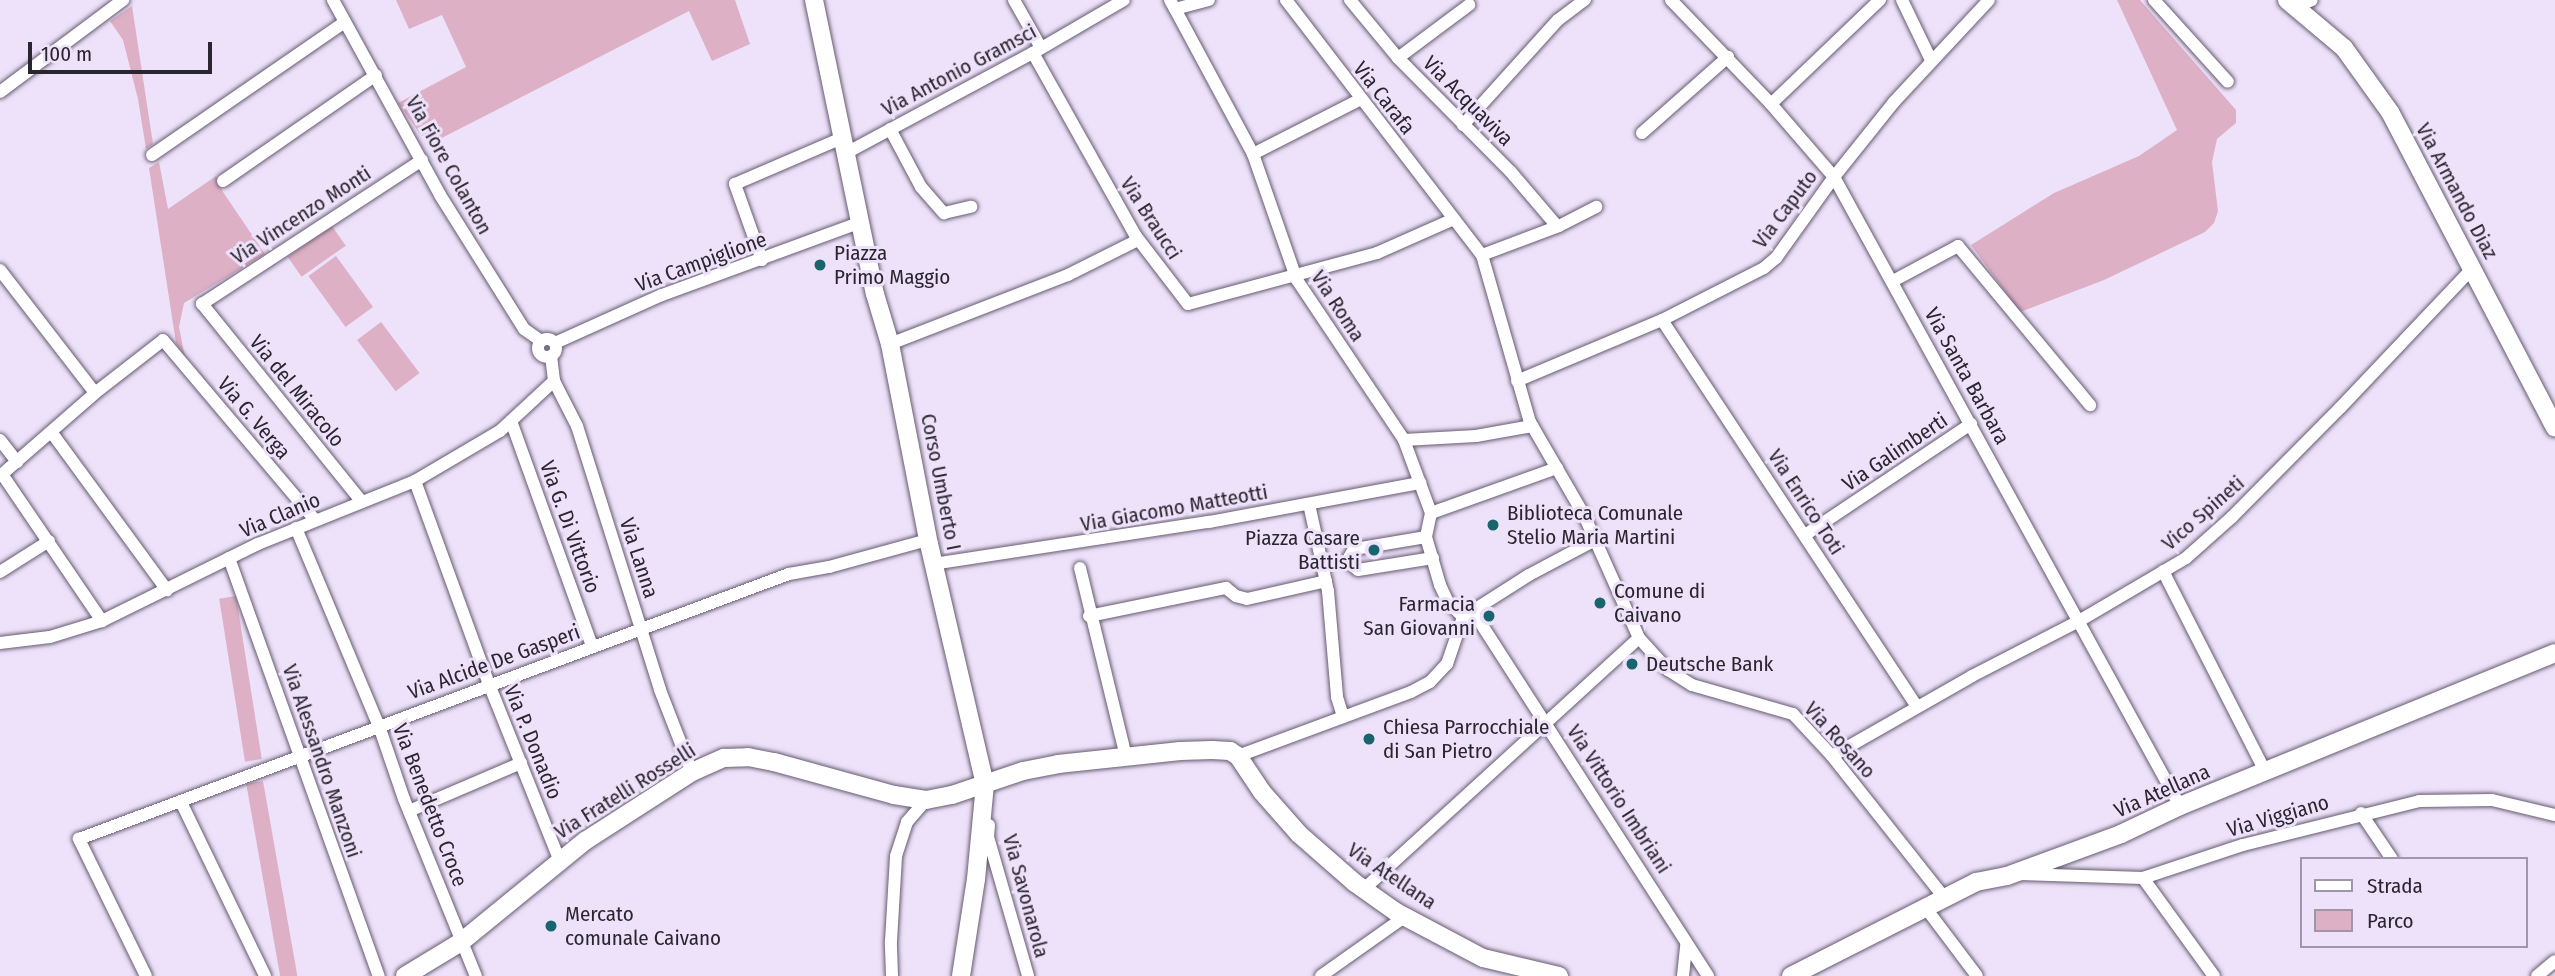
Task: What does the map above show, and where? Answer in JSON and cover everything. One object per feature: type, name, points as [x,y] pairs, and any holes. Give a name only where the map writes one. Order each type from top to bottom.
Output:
[{"type":"main road","name":"Corso Umberto I","points":[[814,0],[875,294],[890,344],[933,564],[985,784],[976,879],[961,976]]},
{"type":"main road","name":"Via Armando Diaz","points":[[2298,2],[2344,48],[2390,112],[2555,428]]},
{"type":"main road","name":"Via Atellana","points":[[1791,976],[1943,896],[1976,882],[2013,874],[2120,834],[2180,806],[2555,653]]},
{"type":"main road","name":"Via Fratelli Rosselli","points":[[405,976],[461,942],[559,859],[692,772],[724,758],[748,757],[926,800],[1023,771],[1180,751],[1230,751],[1238,756]]},
{"type":"main road","name":"Via Atellana","points":[[1238,756],[1262,792],[1299,834],[1364,889],[1396,912],[1407,915],[1457,946],[1483,958],[1559,976]]},
{"type":"street","name":"Via Fiore Colanton","points":[[333,0],[440,195],[508,305],[524,329],[541,341],[550,340],[553,350]]},
{"type":"street","name":"Via Braucci","points":[[1014,0],[1037,50],[1138,240],[1188,304],[1295,274]]},
{"type":"street","name":"Via Antonio Gramsci","points":[[762,260],[735,184],[890,129],[1124,0]]},
{"type":"street","points":[[1173,5],[1209,0]]},
{"type":"street","name":"Via Carafa","points":[[1286,0],[1454,219]]},
{"type":"street","points":[[1463,125],[1558,20],[1585,0]]},
{"type":"street","name":"Via Santa Barbara","points":[[1671,0],[1728,57],[1834,177],[2180,806]]},
{"type":"street","points":[[1771,104],[1880,0]]},
{"type":"street","points":[[1902,0],[1931,60]]},
{"type":"street","name":"Via Caputo","points":[[1517,382],[1662,320],[1764,268],[1776,258],[1834,177],[1931,60],[1989,0]]},
{"type":"street","points":[[2154,0],[2228,82]]},
{"type":"street","points":[[0,92],[121,1]]},
{"type":"street","name":"Via Acquaviva","points":[[1352,1],[1398,58],[1510,172],[1557,226]]},
{"type":"street","name":"Via Roma","points":[[1173,5],[1253,154],[1295,274],[1404,440],[1431,513]]},
{"type":"street","points":[[1398,58],[1469,5]]},
{"type":"street","points":[[152,155],[345,22]]},
{"type":"street","points":[[1642,133],[1728,57]]},
{"type":"street","points":[[223,181],[376,75]]},
{"type":"street","points":[[1253,154],[1361,99]]},
{"type":"street","points":[[890,129],[921,187],[944,213],[971,207]]},
{"type":"street","name":"Via Vincenzo Monti","points":[[202,304],[422,160]]},
{"type":"street","points":[[1482,255],[1557,226],[1596,207]]},
{"type":"street","points":[[1295,274],[1377,253],[1454,219]]},
{"type":"street","name":"Via Rosano","points":[[1454,219],[1482,255],[1532,426],[1595,540],[1639,638],[1668,670],[1692,685],[1793,714],[1832,756],[1943,896]]},
{"type":"street","name":"Via Campiglione","points":[[553,350],[662,295],[862,222]]},
{"type":"street","points":[[890,344],[1068,275],[1138,240]]},
{"type":"street","points":[[1893,281],[1958,246],[2090,405]]},
{"type":"street","name":"Vico Spineti","points":[[1832,756],[1917,707],[2079,621],[2186,558],[2232,517],[2472,269]]},
{"type":"street","points":[[0,270],[95,393],[1,475],[102,621]]},
{"type":"street","name":"Via del Miracolo","points":[[202,304],[362,502]]},
{"type":"street","name":"Via Enrico Toti","points":[[1662,320],[1917,707]]},
{"type":"street","name":"Via G. Verga","points":[[95,393],[163,340],[315,520]]},
{"type":"street","name":"Via Lanna","points":[[553,350],[554,381],[577,426],[660,690],[692,772]]},
{"type":"street","name":"Via Clanio","points":[[0,643],[50,637],[102,621],[296,528],[415,481],[482,443],[511,421],[554,381]]},
{"type":"street","name":"Via G. Di Vittorio","points":[[511,421],[592,646]]},
{"type":"street","name":"Via Galimberti","points":[[1805,535],[1971,425]]},
{"type":"street","points":[[1404,440],[1476,436],[1532,426]]},
{"type":"street","points":[[52,433],[167,590]]},
{"type":"street","points":[[0,440],[17,462]]},
{"type":"street","points":[[1463,617],[1448,602],[1440,585],[1426,537],[1431,513],[1557,468]]},
{"type":"street","name":"Via P. Donadio","points":[[415,481],[489,684],[559,859]]},
{"type":"street","name":"Via Giacomo Matteotti","points":[[933,564],[1076,544],[1420,483]]},
{"type":"street","points":[[1309,504],[1326,581],[1337,697],[1343,717]]},
{"type":"street","name":"Via Benedetto Croce","points":[[296,528],[379,726],[409,811],[476,976]]},
{"type":"street","points":[[1426,537],[1354,549],[1347,561],[1358,570],[1433,558]]},
{"type":"street","name":"Via Alcide De Gasperi","points":[[146,976],[79,839],[789,574],[829,567],[928,540]]},
{"type":"street","points":[[1238,756],[1412,692],[1440,675],[1463,617],[1529,575],[1595,540]]},
{"type":"street","points":[[0,572],[49,541]]},
{"type":"street","points":[[1076,544],[1089,616],[1126,757]]},
{"type":"street","name":"Via Alessandro Manzoni","points":[[229,558],[302,755],[336,861],[379,976]]},
{"type":"street","points":[[2163,571],[2265,771]]},
{"type":"street","points":[[1089,616],[1226,588],[1236,596],[1247,599],[1326,581]]},
{"type":"street","name":"Via Vittorio Imbriani","points":[[1463,617],[1478,619],[1708,976]]},
{"type":"street","points":[[1364,889],[1639,638]]},
{"type":"street","points":[[409,811],[522,763]]},
{"type":"street","name":"Via Savonarola","points":[[985,784],[990,808],[988,837],[1028,976]]},
{"type":"street","name":"Via Viggiano","points":[[2013,874],[2143,878],[2243,845],[2361,813],[2418,801],[2452,798],[2492,800],[2555,816]]},
{"type":"street","points":[[892,976],[891,941],[896,856],[907,821],[926,800]]},
{"type":"street","points":[[181,802],[265,976]]},
{"type":"street","points":[[2361,813],[2391,857]]},
{"type":"street","points":[[2143,878],[2214,976]]},
{"type":"street","points":[[1925,907],[1977,976]]},
{"type":"street","points":[[1325,975],[1407,915]]},
{"type":"street","points":[[1683,976],[1686,945]]},
{"type":"street","points":[[2537,976],[2555,961]]},
{"type":"green space","points":[[396,0],[735,0],[750,44],[712,61],[689,11],[428,145],[398,103],[466,67],[442,15],[409,29]]},
{"type":"green space","points":[[2117,0],[2140,0],[2236,110],[2236,123],[2217,139],[2212,162],[2218,211],[2214,223],[2205,232],[2104,280],[2020,312],[1971,245],[2054,193],[2139,156],[2177,130]]},
{"type":"green space","points":[[132,6],[153,144],[146,149],[138,99],[123,40],[110,21]]},
{"type":"green space","points":[[159,162],[168,209],[216,176],[223,192],[265,254],[184,303],[179,327],[185,357],[176,343],[149,168]]},
{"type":"green space","points":[[332,226],[346,246],[302,277],[288,257]]},
{"type":"green space","points":[[336,256],[373,307],[346,327],[308,276]]},
{"type":"green space","points":[[381,322],[420,373],[396,391],[357,340]]},
{"type":"green space","points":[[236,596],[262,759],[245,762],[219,599]]},
{"type":"green space","points":[[263,781],[297,976],[280,976],[246,784]]},
{"type":"place","name":"Piazza Primo Maggio","points":[[820,265]]},
{"type":"place","name":"Biblioteca Comunale Stelio Maria Martini","points":[[1493,525]]},
{"type":"place","name":"Piazza Casare Battisti","points":[[1374,550]]},
{"type":"place","name":"Comune di Caivano","points":[[1600,603]]},
{"type":"place","name":"Farmacia San Giovanni","points":[[1489,616]]},
{"type":"place","name":"Deutsche Bank","points":[[1632,664]]},
{"type":"place","name":"Chiesa Parrocchiale di San Pietro","points":[[1369,739]]},
{"type":"place","name":"Mercato comunale Caivano","points":[[551,926]]}]
